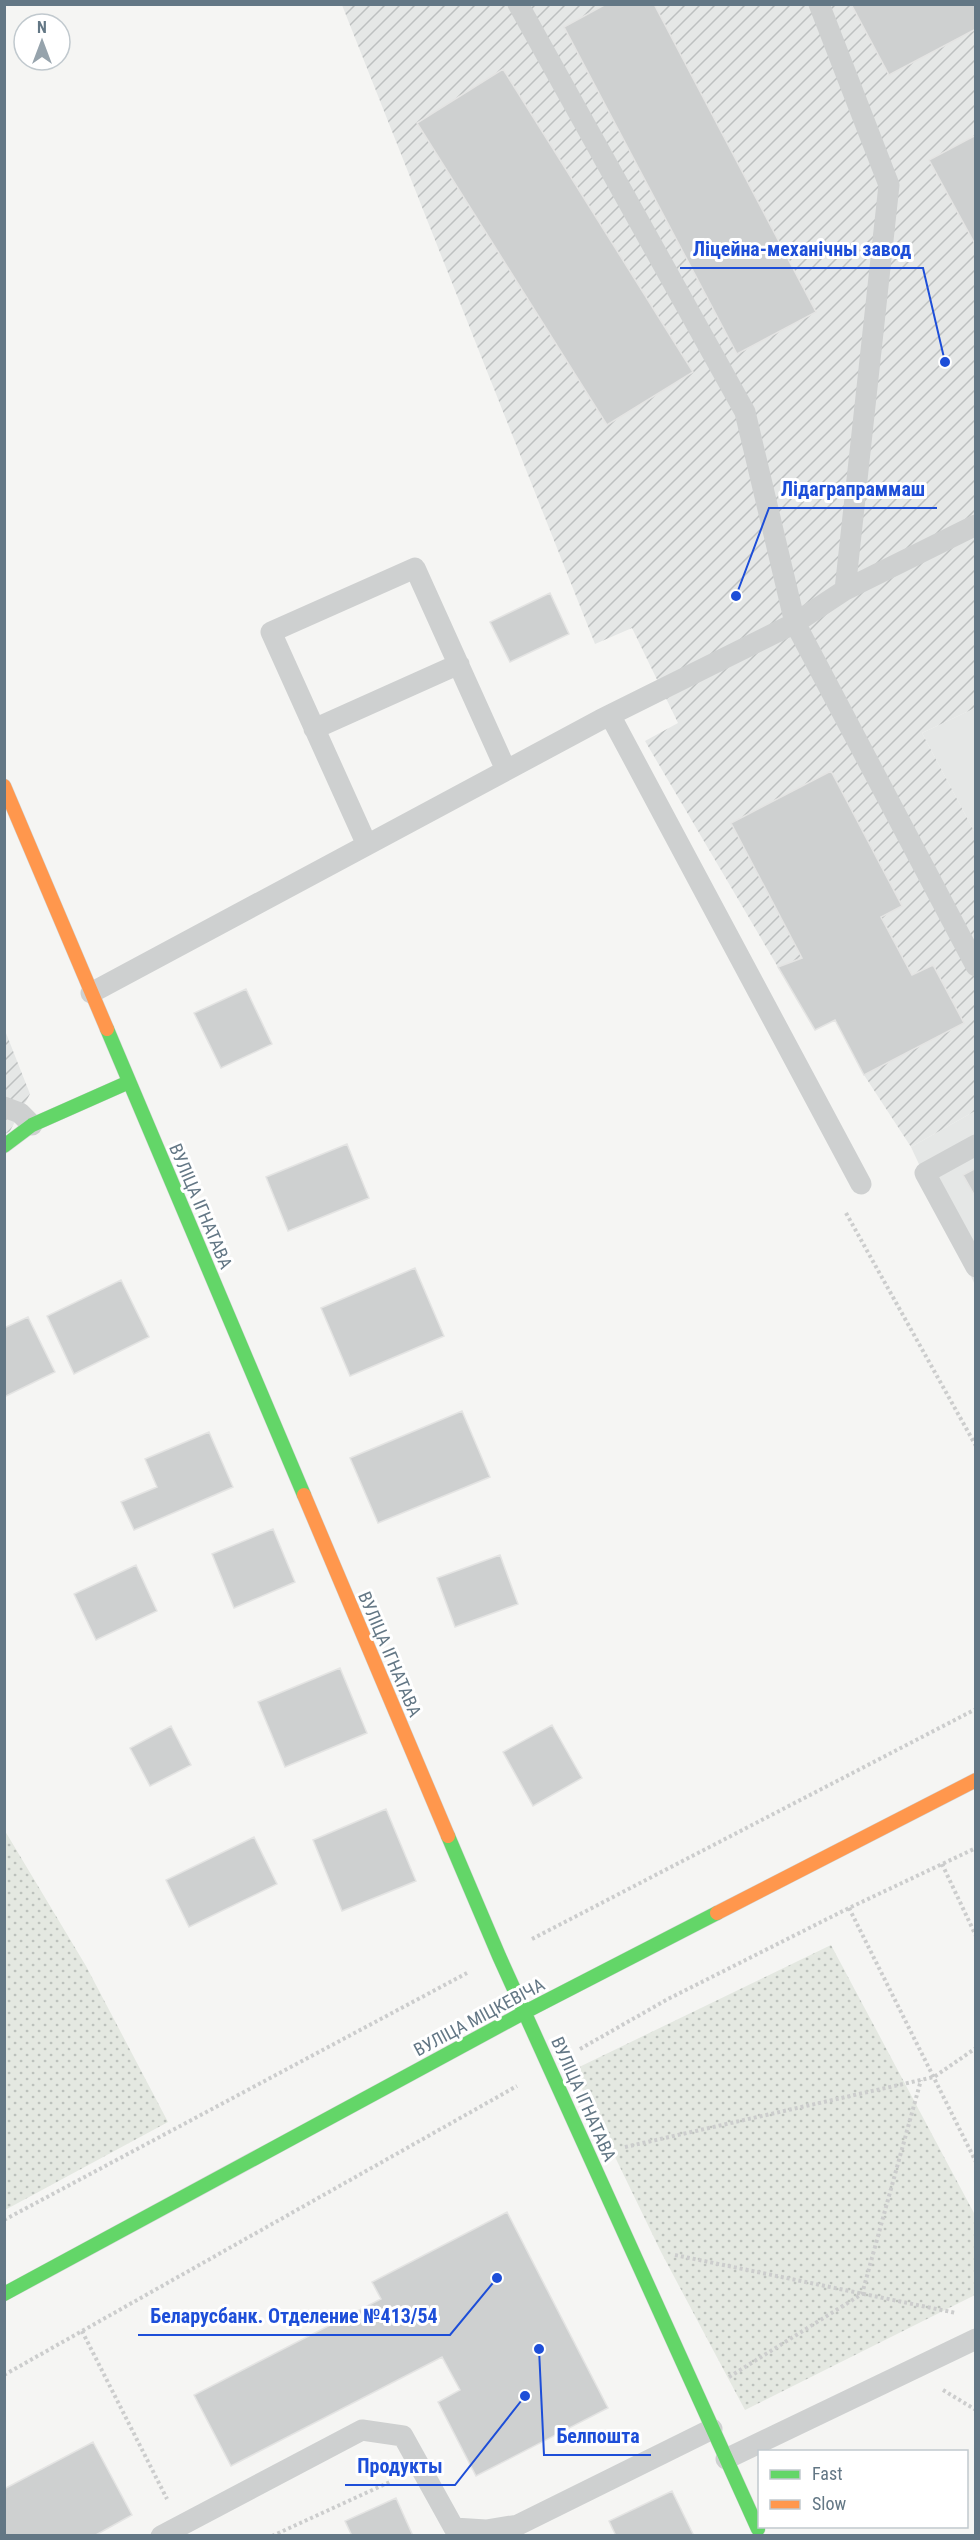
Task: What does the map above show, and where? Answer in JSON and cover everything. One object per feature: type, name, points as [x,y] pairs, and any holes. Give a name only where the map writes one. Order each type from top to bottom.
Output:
[{"type":"street","name":"ВУЛІЦА ІГНАТАВА","points":[[4,786],[499,1956],[758,2529]]},
{"type":"street","points":[[4,1146],[32,1125],[129,1082]]},
{"type":"street","name":"ВУЛІЦА МІЦКЕВІЧА","points":[[4,2294],[525,2012],[975,1780]]},
{"type":"lane","points":[[518,4],[745,412],[795,623],[975,966]]},
{"type":"lane","points":[[819,4],[889,185],[845,590]]},
{"type":"lane","points":[[91,993],[610,715],[795,623],[845,590],[975,525]]},
{"type":"lane","points":[[367,845],[271,632],[415,568],[506,770]]},
{"type":"lane","points":[[314,729],[459,664]]},
{"type":"lane","points":[[610,715],[861,1184]]},
{"type":"lane","points":[[4,1107],[20,1113],[32,1125]]},
{"type":"lane","points":[[975,1145],[925,1173],[975,1267]]},
{"type":"lane","points":[[726,2459],[975,2340]]},
{"type":"lane","points":[[161,2535],[362,2430],[403,2436],[454,2528],[521,2530],[712,2429]]},
{"type":"path","points":[[845,1210],[975,1446]]},
{"type":"path","points":[[4,2375],[669,1999],[849,1908],[975,1848]]},
{"type":"path","points":[[942,1864],[975,1936]]},
{"type":"path","points":[[849,1908],[975,2162]]},
{"type":"path","points":[[590,2155],[921,2080],[934,2076],[975,2048]]},
{"type":"path","points":[[698,2397],[862,2294],[921,2080]]},
{"type":"path","points":[[630,2246],[964,2314]]},
{"type":"path","points":[[82,2331],[181,2525]]},
{"type":"path","points":[[272,2535],[420,2468]]},
{"type":"shaded area","points":[[342,5],[975,5],[975,708],[922,733],[975,833],[975,1111],[911,1147],[864,1075],[835,1020],[815,1030],[645,741],[678,723],[632,628],[595,644]]},
{"type":"shaded area","points":[[975,708],[975,833],[922,733]]},
{"type":"shaded area","points":[[4,1028],[30,1094],[10,1131],[4,1135]]},
{"type":"shaded area","points":[[975,1111],[975,1285],[911,1147]]},
{"type":"shaded area","points":[[5,1831],[86,1966],[168,2122],[5,2210]]},
{"type":"shaded area","points":[[831,1945],[975,2215],[975,2295],[745,2410],[661,2252],[573,2070]]},
{"type":"building","points":[[606,4],[654,4],[816,312],[737,354],[564,27]]},
{"type":"building","points":[[851,4],[976,4],[976,29],[889,75]]},
{"type":"building","points":[[503,69],[693,372],[607,425],[417,123]]},
{"type":"building","points":[[976,135],[976,246],[929,160]]},
{"type":"building","points":[[550,593],[569,634],[510,662],[490,622]]},
{"type":"building","points":[[831,771],[902,906],[881,917],[912,975],[933,965],[964,1023],[864,1075],[835,1020],[815,1030],[778,967],[802,958],[731,823]]},
{"type":"building","points":[[246,989],[272,1044],[221,1068],[194,1013]]},
{"type":"building","points":[[347,1144],[369,1198],[288,1231],[266,1177]]},
{"type":"building","points":[[976,1168],[976,1198],[963,1175]]},
{"type":"building","points":[[415,1268],[444,1336],[350,1376],[321,1308]]},
{"type":"building","points":[[121,1280],[149,1337],[74,1374],[47,1316]]},
{"type":"building","points":[[28,1317],[55,1372],[4,1397],[4,1328]]},
{"type":"building","points":[[462,1411],[490,1477],[378,1523],[350,1458]]},
{"type":"building","points":[[209,1432],[233,1487],[134,1530],[121,1502],[157,1487],[145,1459]]},
{"type":"building","points":[[273,1529],[295,1582],[234,1608],[212,1554]]},
{"type":"building","points":[[500,1555],[518,1604],[455,1627],[437,1578]]},
{"type":"building","points":[[136,1565],[157,1611],[96,1640],[74,1594]]},
{"type":"building","points":[[340,1668],[367,1733],[285,1767],[258,1702]]},
{"type":"building","points":[[552,1725],[582,1778],[533,1806],[503,1752]]},
{"type":"building","points":[[171,1726],[191,1765],[150,1786],[130,1748]]},
{"type":"building","points":[[386,1809],[416,1881],[342,1911],[313,1840]]},
{"type":"building","points":[[254,1837],[277,1884],[189,1927],[166,1880]]},
{"type":"building","points":[[507,2212],[608,2408],[476,2476],[438,2402],[460,2390],[442,2357],[231,2466],[194,2395],[381,2299],[372,2282]]},
{"type":"building","points":[[93,2442],[132,2515],[94,2536],[4,2536],[4,2489]]},
{"type":"building","points":[[672,2491],[694,2536],[616,2536],[609,2521]]},
{"type":"building","points":[[396,2498],[413,2536],[352,2536],[345,2521]]},
{"type":"traffic: fast","points":[[107,1029],[304,1495]]},
{"type":"traffic: fast","points":[[4,1146],[32,1125],[129,1082]]},
{"type":"traffic: fast","points":[[448,1836],[499,1956],[758,2529]]},
{"type":"traffic: fast","points":[[4,2294],[525,2012],[717,1913]]},
{"type":"traffic: slow","points":[[4,786],[107,1029]]},
{"type":"traffic: slow","points":[[304,1495],[448,1836]]},
{"type":"traffic: slow","points":[[717,1913],[976,1780]]},
{"type":"place","name":"Ліцейна-механічны завод","points":[[945,362]]},
{"type":"place","name":"Лідаграпраммаш","points":[[736,596]]},
{"type":"place","name":"Беларусбанк. Отделение №413/54","points":[[497,2278]]},
{"type":"place","name":"Белпошта","points":[[539,2349]]},
{"type":"place","name":"Продукты","points":[[525,2396]]}]
